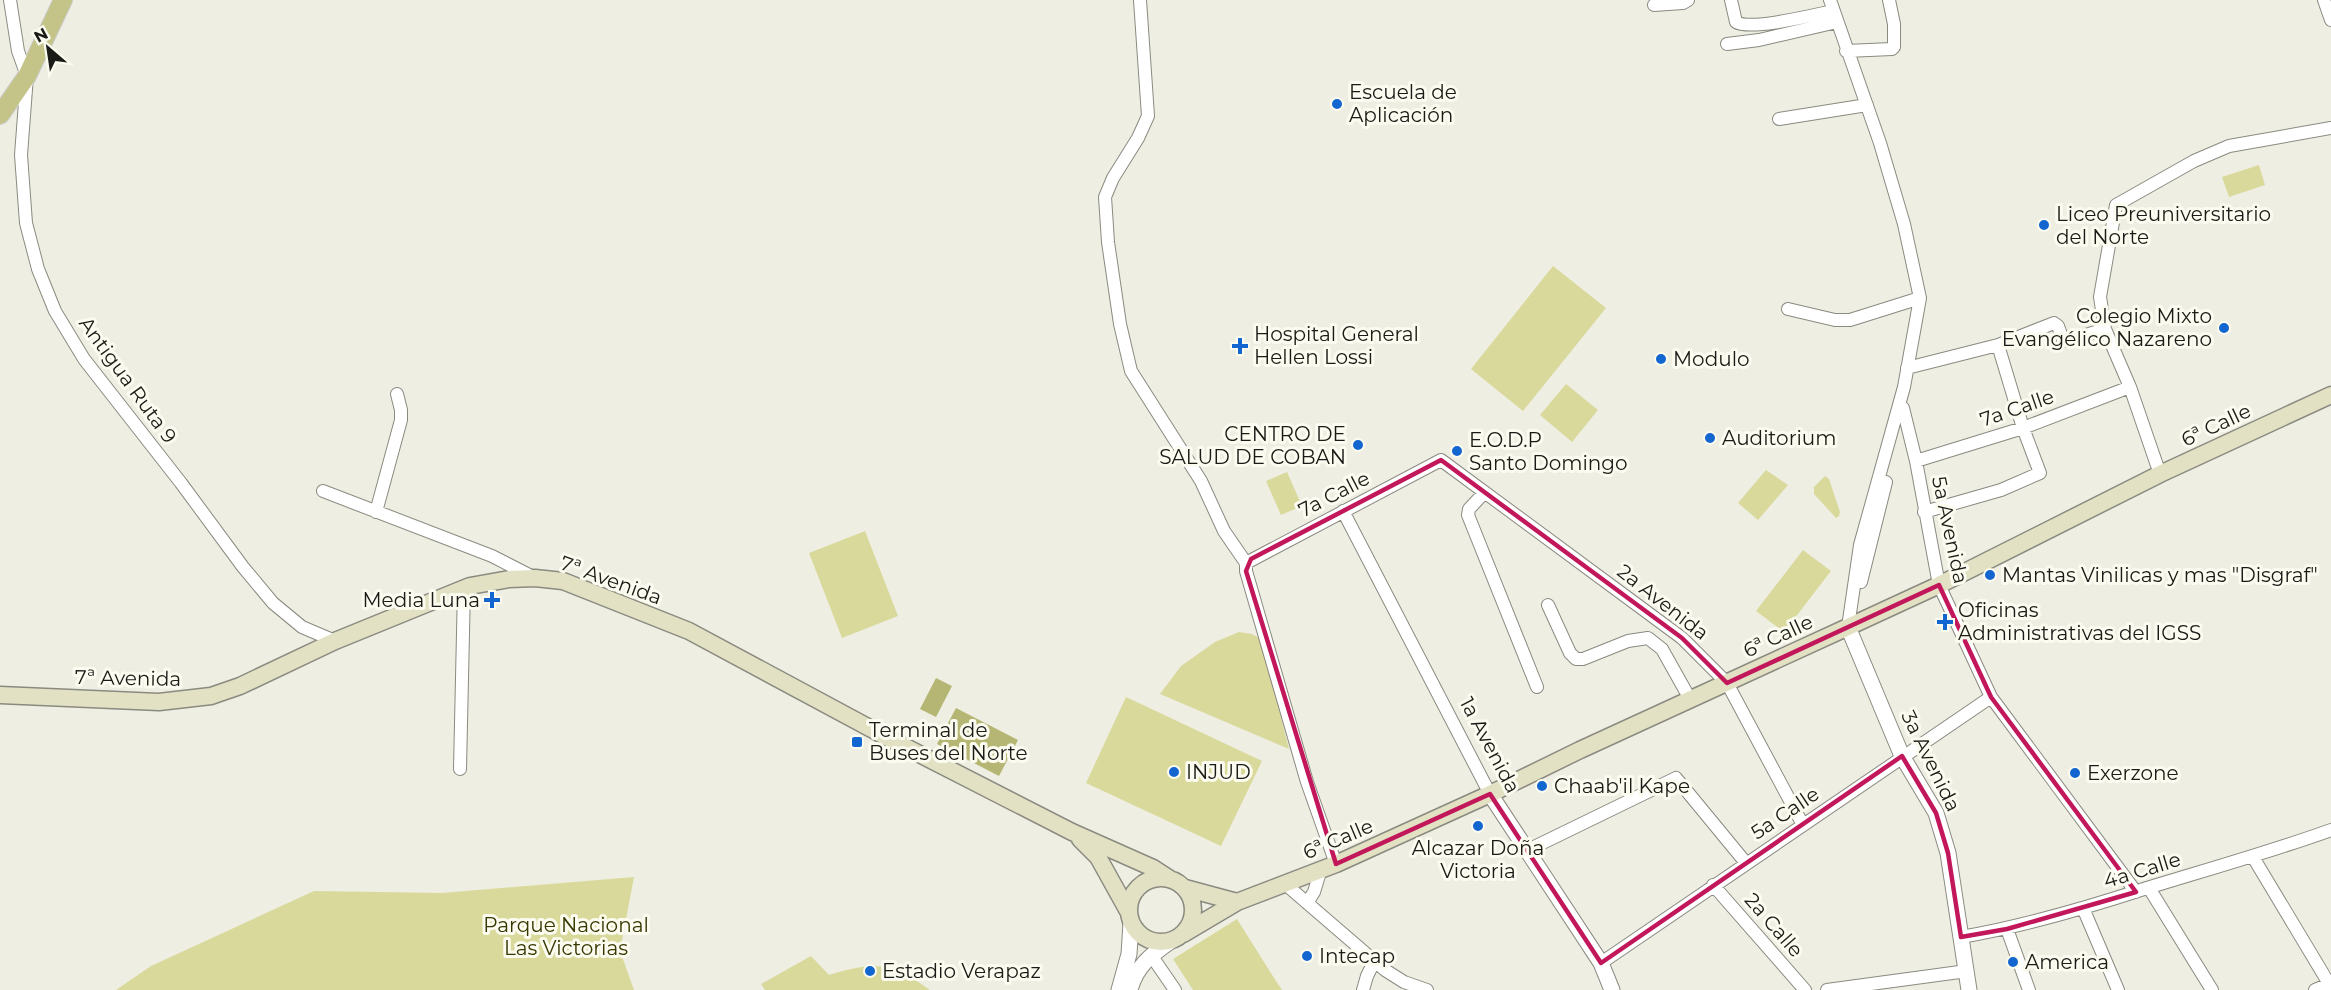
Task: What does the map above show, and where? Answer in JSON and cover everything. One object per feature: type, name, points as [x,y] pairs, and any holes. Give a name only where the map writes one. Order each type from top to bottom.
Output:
[{"type":"main road","points":[[0,115],[27,76],[63,0]]},
{"type":"main road","name":"6ª Calle","points":[[1177,937],[1237,902],[1328,867],[1490,794],[1580,750],[1939,585],[2160,474],[2331,395]]},
{"type":"main road","name":"7ª Avenida","points":[[0,695],[159,702],[211,696],[234,688],[335,641],[464,588],[488,581],[535,578],[563,581],[689,631],[892,740],[1170,879]]},
{"type":"main road","name":"7ª Avenida","points":[[1072,832],[1098,857],[1130,917]]},
{"type":"main road","points":[[1185,888],[1193,903],[1188,927],[1177,937],[1162,942],[1143,937],[1130,917],[1130,901],[1141,884],[1150,880],[1170,879],[1185,888],[1237,902]]},
{"type":"street","points":[[10,0],[18,51],[27,76]]},
{"type":"street","points":[[1140,0],[1148,116],[1138,138],[1113,178],[1105,197],[1108,242],[1120,324],[1131,371],[1201,481],[1224,531],[1246,563],[1246,571],[1307,782],[1328,867],[1307,903]]},
{"type":"street","points":[[1654,5],[1683,3],[1688,0]]},
{"type":"street","points":[[1731,0],[1736,22],[1741,25],[1767,24],[1833,11]]},
{"type":"street","points":[[1846,51],[1892,49],[1894,47],[1894,24],[1889,0]]},
{"type":"street","points":[[2324,0],[2331,20]]},
{"type":"street","points":[[1727,44],[1759,40],[1833,11]]},
{"type":"street","points":[[1833,11],[1868,105],[1904,224],[1920,298],[1904,387],[1903,408],[1870,552],[1848,627]]},
{"type":"street","name":"Antigua Ruta 9","points":[[27,76],[21,155],[26,223],[38,269],[64,328],[84,359],[273,603],[302,627],[335,641]]},
{"type":"street","points":[[1779,119],[1868,105]]},
{"type":"street","points":[[2160,474],[2130,387],[2105,329],[2100,297],[2116,205],[2194,161],[2229,146],[2331,128]]},
{"type":"street","points":[[1788,309],[1835,320],[1850,321],[1920,298]]},
{"type":"street","points":[[1907,368],[1998,345],[2054,323],[2058,326],[2063,340],[2071,340],[2105,329]]},
{"type":"street","points":[[1924,512],[2001,490],[2038,476],[2041,471],[2023,428],[1998,345]]},
{"type":"street","points":[[1848,627],[1860,545],[1904,387]]},
{"type":"street","name":"7a Calle","points":[[1916,461],[2023,428],[2130,387]]},
{"type":"street","points":[[376,513],[401,420],[397,394]]},
{"type":"street","name":"5a Avenida","points":[[1903,408],[1916,461],[1939,585],[1991,697],[2136,892]]},
{"type":"street","name":"7a Calle","points":[[1246,563],[1441,460]]},
{"type":"street","name":"2a Avenida","points":[[1441,460],[1682,638],[1727,683],[1803,825]]},
{"type":"street","points":[[323,491],[376,513],[492,555],[535,578]]},
{"type":"street","points":[[1484,493],[1469,509],[1468,515],[1537,687]]},
{"type":"street","name":"1a Avenida","points":[[1343,511],[1490,794],[1601,963],[1612,990]]},
{"type":"street","points":[[460,769],[464,588]]},
{"type":"street","points":[[1548,605],[1570,653],[1576,659],[1582,659],[1628,641],[1648,638],[1662,649],[1690,699]]},
{"type":"street","name":"3a Avenida","points":[[1848,627],[1902,756],[1936,813],[1948,853],[1969,990]]},
{"type":"street","name":"5a Calle","points":[[1601,963],[1991,697]]},
{"type":"street","points":[[1528,850],[1676,778],[1746,863]]},
{"type":"street","name":"4a Calle","points":[[1961,937],[2007,929],[2083,908],[2253,857],[2331,830]]},
{"type":"street","points":[[2253,857],[2330,985],[2315,990]]},
{"type":"street","points":[[1284,883],[1374,960],[1404,982],[1427,990]]},
{"type":"street","name":"2a Calle","points":[[1713,885],[1805,990]]},
{"type":"street","points":[[2149,888],[2212,990]]},
{"type":"street","points":[[2083,908],[2118,990]]},
{"type":"street","points":[[1119,990],[1129,954],[1130,917]]},
{"type":"street","points":[[2007,929],[2029,990]]},
{"type":"street","points":[[1130,990],[1139,967],[1151,955],[1177,937]]},
{"type":"street","points":[[1151,955],[1175,990]]},
{"type":"street","points":[[1363,990],[1374,960]]},
{"type":"street","points":[[1827,990],[1966,971]]},
{"type":"highlighted area","points":[[1441,460],[1682,638],[1727,683],[1939,585],[1991,697],[2136,892],[2007,929],[1961,937],[1948,853],[1936,813],[1902,756],[1601,963],[1490,794],[1336,864],[1246,571],[1251,559]]},
{"type":"green space","points":[[2259,165],[2265,185],[2229,197],[2222,177]]},
{"type":"green space","points":[[1553,266],[1606,308],[1523,411],[1471,369]]},
{"type":"green space","points":[[1566,384],[1598,410],[1572,442],[1540,415]]},
{"type":"green space","points":[[1766,470],[1788,485],[1758,520],[1738,503]]},
{"type":"green space","points":[[1287,472],[1302,506],[1281,515],[1266,481]]},
{"type":"green space","points":[[1825,476],[1829,479],[1840,512],[1836,518],[1814,494],[1814,487]]},
{"type":"green space","points":[[865,531],[898,616],[842,638],[809,553]]},
{"type":"green space","points":[[1803,550],[1831,571],[1784,632],[1756,611]]},
{"type":"green space","points":[[1239,632],[1252,634],[1261,639],[1289,749],[1160,694],[1181,666],[1215,642]]},
{"type":"green space","name":"INJUD","points":[[1126,697],[1262,761],[1221,846],[1086,783]]},
{"type":"green space","name":"Parque Nacional Las Victorias","points":[[634,877],[620,951],[634,990],[116,990],[151,966],[314,891],[442,893]]},
{"type":"green space","points":[[1237,919],[1282,990],[1193,990],[1173,959]]},
{"type":"green space","name":"Estadio Verapaz","points":[[811,956],[829,975],[871,966],[882,967],[905,974],[930,990],[765,990],[761,984]]},
{"type":"shaded area","points":[[936,678],[952,686],[936,717],[920,709]]},
{"type":"shaded area","points":[[956,708],[1018,740],[999,776],[937,744]]},
{"type":"place","name":"Escuela de Aplicación","points":[[1337,104]]},
{"type":"place","name":"Liceo Preuniversitario del Norte","points":[[2044,225]]},
{"type":"place","name":"Colegio Mixto Evangélico Nazareno","points":[[2224,328]]},
{"type":"place","name":"Hospital General Hellen Lossi","points":[[1240,346]]},
{"type":"place","name":"Modulo","points":[[1661,359]]},
{"type":"place","name":"Auditorium","points":[[1710,438]]},
{"type":"place","name":"CENTRO DE SALUD DE COBAN","points":[[1358,445]]},
{"type":"place","name":"E.O.D.P Santo Domingo","points":[[1457,451]]},
{"type":"place","name":"Mantas Vinilicas y mas \"Disgraf\"","points":[[1990,575]]},
{"type":"place","name":"Media Luna","points":[[492,600]]},
{"type":"place","name":"Oficinas Administrativas del IGSS","points":[[1945,622]]},
{"type":"place","name":"Terminal de Buses del Norte","points":[[857,742]]},
{"type":"place","name":"INJUD","points":[[1174,772]]},
{"type":"place","name":"Exerzone","points":[[2075,773]]},
{"type":"place","name":"Chaab'il Kape","points":[[1542,786]]},
{"type":"place","name":"Alcazar Doña Victoria","points":[[1478,826]]},
{"type":"place","name":"Intecap","points":[[1307,956]]},
{"type":"place","name":"America","points":[[2013,962]]},
{"type":"place","name":"Estadio Verapaz","points":[[870,971]]}]
